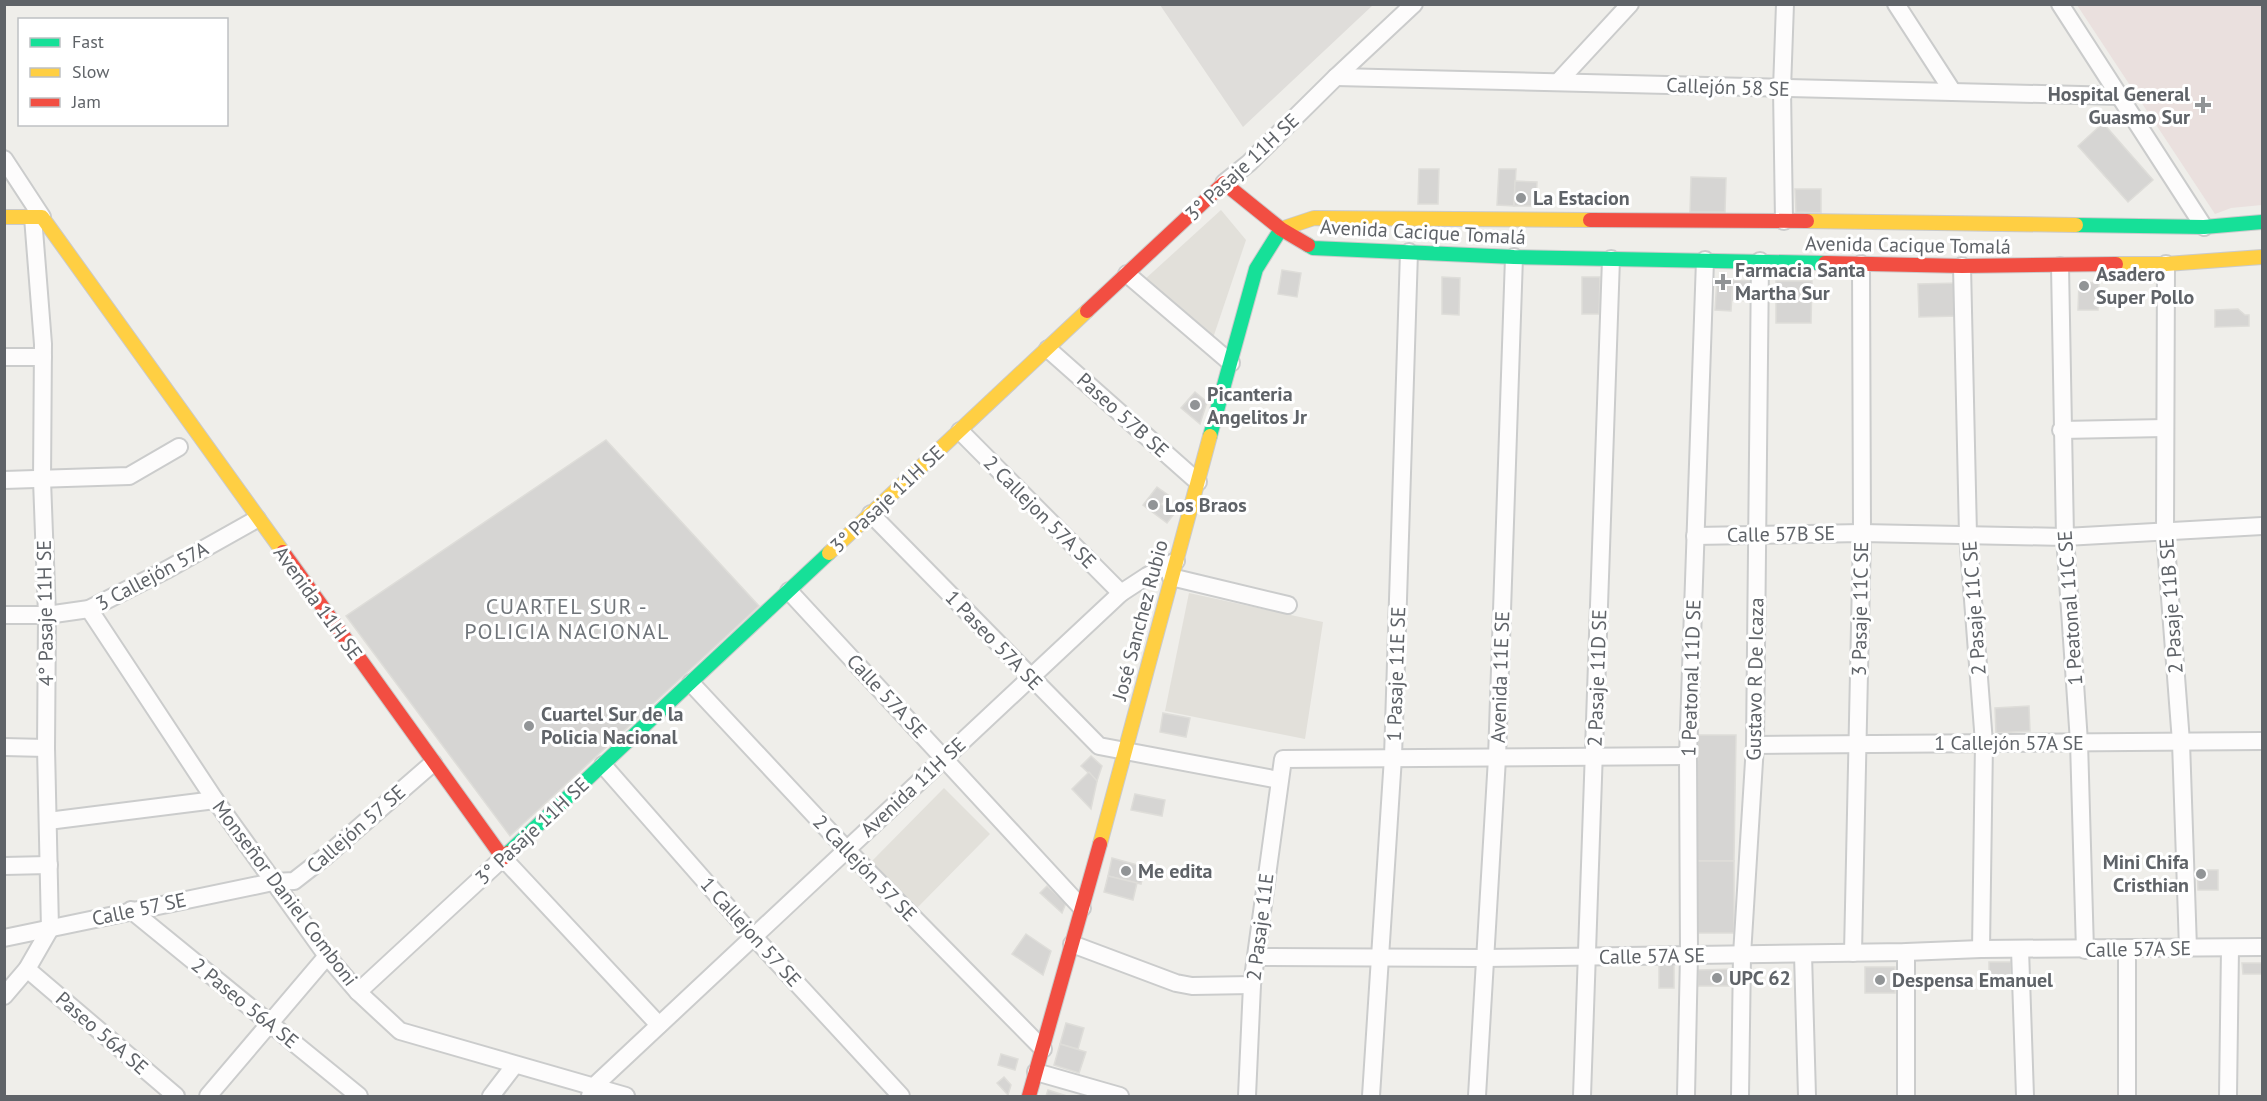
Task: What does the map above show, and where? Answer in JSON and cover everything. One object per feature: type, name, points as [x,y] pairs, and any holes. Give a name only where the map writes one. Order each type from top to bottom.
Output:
[{"type":"main road","points":[[1224,183],[1281,229]]},
{"type":"main road","name":"3° Pasaje 11H SE","points":[[503,858],[1224,183]]},
{"type":"main road","points":[[4,217],[37,217]]},
{"type":"main road","name":"Avenida 11H SE","points":[[37,217],[503,858]]},
{"type":"main road","name":"Avenida Cacique Tomalá","points":[[1281,229],[1314,218],[2204,227],[2262,222]]},
{"type":"main road","name":"Avenida Cacique Tomalá","points":[[1281,229],[1313,248],[1514,257],[1962,266],[2166,264],[2262,257]]},
{"type":"main road","name":"José Sanchez Rubio","points":[[1029,1096],[1126,752],[1173,569],[1256,269],[1281,229]]},
{"type":"street","name":"3° Pasaje 11H SE","points":[[1224,183],[1249,164],[1336,77],[1414,4]]},
{"type":"street","points":[[1558,82],[1630,4]]},
{"type":"street","points":[[1784,221],[1782,89],[1785,4]]},
{"type":"street","points":[[1896,4],[1953,92]]},
{"type":"street","points":[[2060,4],[2204,227]]},
{"type":"street","name":"Callejón 58 SE","points":[[1336,77],[2120,96]]},
{"type":"street","name":"Avenida 11H SE","points":[[4,159],[37,217]]},
{"type":"street","name":"4° Pasaje 11H SE","points":[[37,217],[43,357],[42,480],[47,615],[46,748],[50,929]]},
{"type":"street","name":"1 Pasaje 11E SE","points":[[1371,1096],[1393,757],[1409,252]]},
{"type":"street","name":"Avenida 11E SE","points":[[1477,1096],[1497,758],[1514,257]]},
{"type":"street","name":"2 Pasaje 11D SE","points":[[1582,1096],[1611,259]]},
{"type":"street","name":"1 Peatonal 11D SE","points":[[1686,1096],[1689,956],[1688,756],[1705,260]]},
{"type":"street","name":"Gustavo R De Icaza","points":[[1740,1096],[1742,956],[1755,745],[1760,261]]},
{"type":"street","name":"3 Pasaje 11C SE","points":[[1853,953],[1862,533],[1861,264]]},
{"type":"street","name":"2 Pasaje 11B SE","points":[[2166,264],[2165,532],[2181,742],[2188,948]]},
{"type":"street","name":"2 Pasaje 11C SE","points":[[1962,266],[1968,535],[1984,743],[1981,949]]},
{"type":"street","name":"1 Peatonal 11C SE","points":[[2060,266],[2061,430],[2065,537],[2079,742],[2085,950]]},
{"type":"street","points":[[1127,274],[1231,363]]},
{"type":"street","name":"Paseo 57B SE","points":[[1048,349],[1198,482]]},
{"type":"street","points":[[4,357],[43,357]]},
{"type":"street","points":[[2061,430],[2165,428]]},
{"type":"street","name":"2 Callejon 57A SE","points":[[960,431],[1121,593]]},
{"type":"street","points":[[4,480],[129,476],[179,447]]},
{"type":"street","name":"1 Paseo 57A SE","points":[[872,514],[1099,746],[1126,752]]},
{"type":"street","name":"3 Callejón 57A","points":[[4,615],[47,615],[89,609],[168,569],[257,519]]},
{"type":"street","name":"Calle 57B SE","points":[[1695,536],[1862,533],[2065,537],[2262,526]]},
{"type":"street","points":[[1173,569],[1288,605]]},
{"type":"street","name":"Avenida 11H SE","points":[[591,1092],[659,1025],[1121,593],[1147,576],[1173,569]]},
{"type":"street","name":"Calle 57A SE","points":[[789,591],[1082,908]]},
{"type":"street","name":"Monseñor Daniel Comboni","points":[[89,609],[215,800],[327,956],[358,992],[400,1031],[591,1092],[626,1096]]},
{"type":"street","name":"2 Callejón 57 SE","points":[[691,682],[846,850],[1042,1049]]},
{"type":"street","name":"1 Callejón 57A SE","points":[[1755,745],[2262,741]]},
{"type":"street","points":[[4,747],[46,748]]},
{"type":"street","points":[[1126,752],[1279,780]]},
{"type":"street","points":[[1393,757],[1688,756]]},
{"type":"street","name":"2 Pasaje 11E","points":[[1247,1096],[1252,985],[1283,759],[1393,757]]},
{"type":"street","name":"Callejón 57 SE","points":[[273,882],[294,881],[433,763]]},
{"type":"street","name":"1 Callejon 57 SE","points":[[603,765],[754,937],[901,1096]]},
{"type":"street","points":[[48,821],[215,800]]},
{"type":"street","name":"3° Pasaje 11H SE","points":[[358,992],[503,858]]},
{"type":"street","name":"Avenida 11H SE","points":[[503,858],[659,1025]]},
{"type":"street","points":[[4,866],[49,865]]},
{"type":"street","name":"Calle 57 SE","points":[[4,938],[273,882]]},
{"type":"street","name":"2 Paseo 56A SE","points":[[131,910],[359,1096]]},
{"type":"street","points":[[4,996],[27,969],[50,929]]},
{"type":"street","points":[[1072,944],[1176,983],[1192,986],[1252,985]]},
{"type":"street","name":"Calle 57A SE","points":[[1257,957],[1742,956],[1981,949],[2262,947]]},
{"type":"street","points":[[2228,1096],[2230,948]]},
{"type":"street","points":[[2127,949],[2127,1096]]},
{"type":"street","points":[[2020,950],[2025,1096]]},
{"type":"street","points":[[1906,952],[1906,1096]]},
{"type":"street","points":[[1803,954],[1807,1096]]},
{"type":"street","points":[[208,1096],[327,956]]},
{"type":"street","name":"Paseo 56A SE","points":[[27,969],[176,1096]]},
{"type":"street","points":[[491,1096],[514,1066]]},
{"type":"street","points":[[1036,1072],[1120,1096]]},
{"type":"shaded area","points":[[1160,5],[1373,5],[1243,127]]},
{"type":"shaded area","name":"Hospital General Guasmo Sur","points":[[2077,5],[2262,5],[2262,205],[2231,208],[2215,214]]},
{"type":"shaded area","points":[[1221,210],[1246,240],[1212,341],[1143,281]]},
{"type":"shaded area","points":[[1189,593],[1323,622],[1305,739],[1165,711]]},
{"type":"shaded area","points":[[944,788],[990,834],[914,911],[870,863]]},
{"type":"building","points":[[2103,123],[2153,180],[2128,202],[2078,146]]},
{"type":"building","points":[[1419,169],[1439,169],[1438,204],[1418,204]]},
{"type":"building","points":[[1499,169],[1516,169],[1514,206],[1497,205]]},
{"type":"building","points":[[1691,177],[1726,178],[1725,212],[1690,212]]},
{"type":"building","points":[[1515,181],[1537,182],[1536,206],[1514,206]]},
{"type":"building","points":[[1795,189],[1821,189],[1821,213],[1796,212]]},
{"type":"building","points":[[1282,270],[1301,273],[1297,297],[1278,294]]},
{"type":"building","points":[[1442,277],[1460,278],[1459,315],[1442,314]]},
{"type":"building","points":[[1582,277],[1600,277],[1599,314],[1582,314]]},
{"type":"building","points":[[1717,279],[1733,280],[1731,311],[1715,310]]},
{"type":"building","points":[[1733,280],[1751,281],[1750,301],[1732,300]]},
{"type":"building","points":[[1776,281],[1812,281],[1811,323],[1776,323]]},
{"type":"building","points":[[2079,282],[2099,283],[2098,310],[2078,310]]},
{"type":"building","points":[[1959,283],[1959,316],[1919,317],[1918,284]]},
{"type":"building","points":[[2238,309],[2245,315],[2249,315],[2249,326],[2215,327],[2215,310]]},
{"type":"building","name":"Picanteria Angelitos Jr","points":[[1195,392],[1207,402],[1200,424],[1181,408]]},
{"type":"building","name":"Cuartel Sur de la Policia Nacional","points":[[606,440],[759,606],[510,836],[346,616]]},
{"type":"building","name":"Los Braos","points":[[1157,487],[1168,495],[1161,504],[1174,514],[1167,523],[1143,505]]},
{"type":"building","points":[[2029,706],[2030,731],[1996,733],[1995,708]]},
{"type":"building","points":[[1163,713],[1190,718],[1186,737],[1160,732]]},
{"type":"building","points":[[1698,735],[1736,735],[1734,861],[1695,861]]},
{"type":"building","points":[[1091,756],[1102,766],[1097,781],[1081,766]]},
{"type":"building","points":[[1089,772],[1097,781],[1091,809],[1072,789]]},
{"type":"building","points":[[1135,794],[1165,800],[1162,816],[1131,810]]},
{"type":"building","name":"Me edita","points":[[1112,858],[1145,867],[1141,884],[1108,876]]},
{"type":"building","points":[[1695,861],[1734,861],[1734,933],[1695,933]]},
{"type":"building","points":[[2197,870],[2218,870],[2218,890],[2198,890]]},
{"type":"building","points":[[1108,876],[1137,883],[1133,900],[1104,892]]},
{"type":"building","points":[[1047,886],[1066,903],[1062,913],[1040,893]]},
{"type":"building","points":[[1026,934],[1051,951],[1043,975],[1012,954]]},
{"type":"building","points":[[1989,962],[2011,962],[2011,982],[1989,982]]},
{"type":"building","points":[[2242,963],[2262,963],[2262,974],[2243,974]]},
{"type":"building","points":[[1659,964],[1674,964],[1674,988],[1659,988]]},
{"type":"building","name":"Despensa Emanuel","points":[[1865,967],[1895,967],[1895,993],[1865,993]]},
{"type":"building","name":"UPC 62","points":[[1736,969],[1736,986],[1698,986],[1698,970]]},
{"type":"building","points":[[1066,1023],[1084,1028],[1078,1049],[1060,1044]]},
{"type":"building","points":[[1060,1044],[1086,1052],[1079,1073],[1054,1065]]},
{"type":"building","points":[[1001,1054],[1018,1059],[1015,1070],[998,1065]]},
{"type":"building","points":[[1004,1077],[1011,1085],[1008,1095],[997,1083]]},
{"type":"building","points":[[1048,1090],[1067,1096],[1046,1096]]},
{"type":"traffic: fast","points":[[2076,225],[2204,227],[2262,222]]},
{"type":"traffic: fast","points":[[1210,436],[1256,269],[1281,229]]},
{"type":"traffic: fast","points":[[1308,245],[1313,248],[1514,257],[1825,263]]},
{"type":"traffic: fast","points":[[508,853],[829,553]]},
{"type":"traffic: slow","points":[[4,217],[42,217],[283,552]]},
{"type":"traffic: slow","points":[[1281,229],[1314,218],[1590,220]]},
{"type":"traffic: slow","points":[[1807,221],[2076,225]]},
{"type":"traffic: slow","points":[[2116,264],[2166,264],[2262,257]]},
{"type":"traffic: slow","points":[[829,553],[1087,311]]},
{"type":"traffic: slow","points":[[1100,844],[1210,436]]},
{"type":"traffic: jam","points":[[1087,311],[1224,183],[1281,229],[1308,245]]},
{"type":"traffic: jam","points":[[1590,220],[1807,221]]},
{"type":"traffic: jam","points":[[1825,263],[1962,266],[2116,264]]},
{"type":"traffic: jam","points":[[283,552],[503,858],[508,853]]},
{"type":"traffic: jam","points":[[1029,1096],[1100,844]]},
{"type":"place","name":"Hospital General Guasmo Sur","points":[[2203,105]]},
{"type":"place","name":"La Estacion","points":[[1521,198]]},
{"type":"place","name":"Farmacia Santa Martha Sur","points":[[1723,282]]},
{"type":"place","name":"Asadero Super Pollo","points":[[2084,286]]},
{"type":"place","name":"Picanteria Angelitos Jr","points":[[1195,405]]},
{"type":"place","name":"Los Braos","points":[[1153,505]]},
{"type":"place","name":"Cuartel Sur de la Policia Nacional","points":[[529,726]]},
{"type":"place","name":"Me edita","points":[[1126,871]]},
{"type":"place","name":"Mini Chifa Cristhian","points":[[2201,874]]},
{"type":"place","name":"UPC 62","points":[[1717,978]]},
{"type":"place","name":"Despensa Emanuel","points":[[1880,980]]},
{"type":"district","name":"CUARTEL SUR - POLICIA NACIONAL","points":[[567,618]]}]
